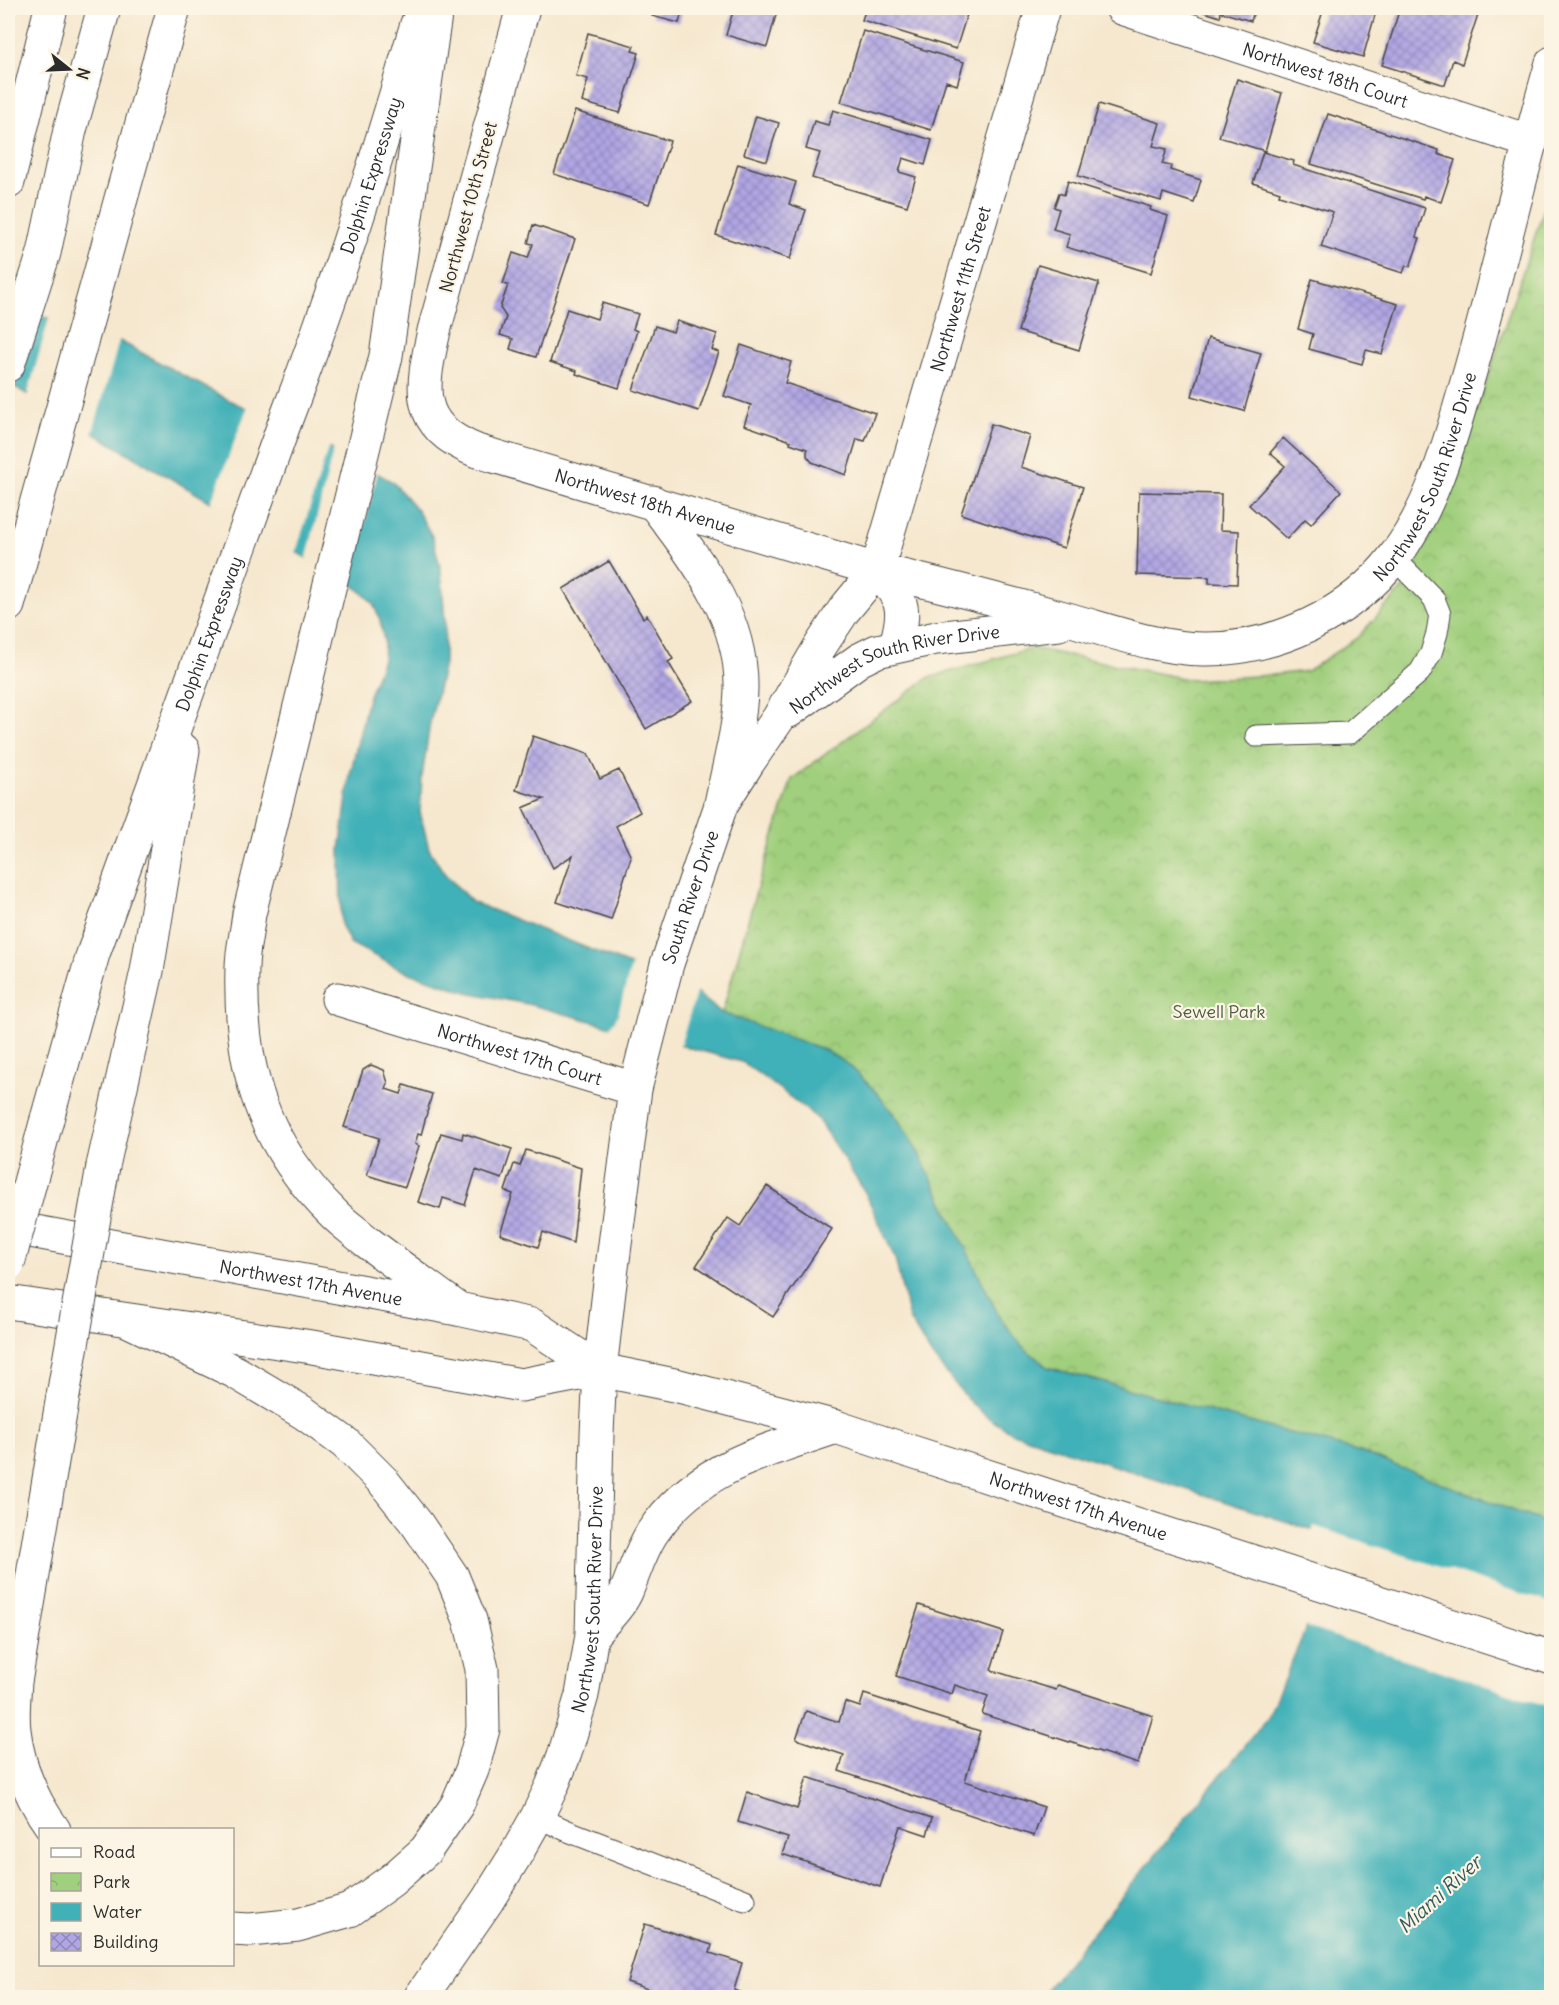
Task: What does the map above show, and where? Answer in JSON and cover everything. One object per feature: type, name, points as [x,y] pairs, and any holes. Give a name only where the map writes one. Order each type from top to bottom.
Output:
[{"type":"main road","points":[[8,182],[51,8]]},
{"type":"main road","points":[[8,366],[44,253],[70,130],[104,8]]},
{"type":"main road","points":[[8,606],[174,8]]},
{"type":"main road","name":"Dolphin Expressway","points":[[8,1264],[93,954],[318,334],[350,240],[422,8]]},
{"type":"main road","points":[[436,8],[386,356],[249,914],[242,966],[242,1016],[247,1059],[258,1101],[274,1138],[294,1169],[336,1217],[458,1309]]},
{"type":"main road","name":"Northwest 10th Street","points":[[427,409],[424,385],[434,331],[523,8]]},
{"type":"main road","name":"Northwest 11th Street","points":[[877,570],[1043,8]]},
{"type":"main road","name":"Northwest 18th Court","points":[[1122,8],[1531,142]]},
{"type":"main road","name":"Northwest South River Drive","points":[[778,719],[844,610],[877,570],[949,587],[1135,639],[1168,646],[1203,649],[1240,647],[1282,636],[1302,628],[1360,592],[1394,558],[1410,535],[1426,502],[1458,415],[1549,82]]},
{"type":"main road","name":"Northwest 18th Avenue","points":[[427,409],[435,423],[448,436],[494,456],[877,570]]},
{"type":"main road","points":[[653,502],[699,563],[722,605],[735,638],[741,668],[741,693],[721,805]]},
{"type":"main road","points":[[877,570],[896,593],[902,606],[901,628],[897,645]]},
{"type":"main road","name":"Northwest South River Drive","points":[[778,719],[859,660],[897,645],[936,638],[1077,622]]},
{"type":"main road","points":[[53,1828],[41,1812],[20,1767],[13,1728],[15,1682],[104,1166],[147,971],[196,669]]},
{"type":"main road","name":"South River Drive","points":[[635,1089],[667,964],[721,805],[778,719]]},
{"type":"main road","name":"Northwest 17th Court","points":[[338,999],[635,1089]]},
{"type":"main road","name":"Northwest South River Drive","points":[[420,1998],[487,1901],[537,1817],[552,1786],[582,1695],[592,1635],[600,1371],[635,1089]]},
{"type":"main road","name":"Northwest 17th Avenue","points":[[8,1227],[458,1309],[532,1325],[600,1371]]},
{"type":"main road","name":"Northwest 17th Avenue","points":[[8,1302],[312,1347],[521,1385],[600,1371],[679,1386],[836,1427],[1551,1658]]},
{"type":"main road","points":[[131,1322],[235,1372],[304,1413],[353,1451],[383,1481],[417,1524],[452,1576],[470,1620],[482,1669],[483,1729],[472,1770],[457,1805],[426,1850],[392,1880],[350,1910],[298,1925],[250,1930],[234,1929]]},
{"type":"main road","points":[[592,1635],[625,1594],[634,1566],[653,1531],[689,1491],[709,1476],[735,1462],[836,1427]]},
{"type":"lane","points":[[1256,736],[1350,733],[1420,672],[1431,653],[1440,614],[1434,599],[1394,558]]},
{"type":"lane","points":[[537,1817],[745,1900]]},
{"type":"green space","name":"Sewell Park","points":[[1551,188],[1551,1525],[1360,1452],[1047,1367],[1022,1346],[1000,1318],[917,1150],[897,1118],[875,1091],[849,1065],[722,1013],[758,885],[792,779],[928,678],[1032,648],[1192,680],[1272,675],[1307,671],[1357,638],[1403,588],[1442,513]]},
{"type":"water","name":"Miami River","points":[[8,308],[103,332],[227,399],[346,456],[393,482],[417,510],[433,538],[441,571],[445,621],[444,664],[430,723],[422,777],[420,812],[429,849],[444,873],[472,902],[692,990],[722,1013],[825,1050],[849,1065],[875,1091],[897,1118],[917,1150],[1000,1318],[1022,1346],[1047,1367],[1360,1452],[1551,1525],[1551,1997],[1040,1997],[1268,1717],[1304,1633],[1334,1537],[1013,1433],[990,1419],[971,1403],[932,1356],[909,1319],[895,1258],[865,1192],[817,1118],[742,1062],[532,1005],[467,992],[404,971],[350,943],[341,924],[340,850],[350,775],[368,698],[383,659],[384,641],[380,620],[373,603],[356,587],[8,383]]},
{"type":"pier","points":[[50,315],[104,329],[120,338],[92,435],[27,397]]},
{"type":"pier","points":[[248,406],[329,445],[295,555],[210,505]]},
{"type":"pier","points":[[334,447],[378,470],[349,587],[306,561]]},
{"type":"pier","points":[[632,963],[697,990],[679,1049],[607,1029],[618,1014]]},
{"type":"pier","points":[[1314,1526],[1551,1603],[1551,1707],[1303,1626],[1331,1539],[1312,1533]]},
{"type":"building","points":[[654,8],[683,8],[679,23],[652,16]]},
{"type":"building","points":[[734,8],[778,8],[767,47],[726,35]]},
{"type":"building","points":[[866,8],[969,8],[956,49],[862,20]]},
{"type":"building","points":[[1192,8],[1255,8],[1251,21],[1221,12],[1220,17]]},
{"type":"building","points":[[1324,8],[1377,8],[1363,57],[1313,42]]},
{"type":"building","points":[[1400,8],[1480,8],[1462,64],[1453,60],[1445,85],[1382,65]]},
{"type":"building","points":[[863,31],[964,62],[957,85],[946,81],[931,130],[841,102]]},
{"type":"building","points":[[588,33],[634,46],[632,51],[639,53],[620,113],[582,102],[588,79],[576,76]]},
{"type":"building","points":[[1237,79],[1282,93],[1265,151],[1219,137]]},
{"type":"building","points":[[1099,104],[1160,123],[1153,146],[1167,149],[1162,164],[1171,166],[1170,170],[1201,180],[1194,203],[1163,193],[1161,201],[1078,176]]},
{"type":"building","points":[[833,110],[932,140],[925,165],[903,158],[899,172],[916,177],[907,206],[812,178],[820,153],[806,149],[814,121],[828,125]]},
{"type":"building","points":[[575,111],[670,141],[649,204],[554,174]]},
{"type":"building","points":[[1328,114],[1439,150],[1438,154],[1455,160],[1441,202],[1424,196],[1423,199],[1311,164]]},
{"type":"building","points":[[756,116],[779,123],[767,161],[744,154]]},
{"type":"building","points":[[1263,152],[1294,161],[1293,165],[1425,208],[1416,237],[1420,238],[1410,267],[1406,265],[1403,273],[1321,247],[1333,212],[1279,195],[1280,192],[1253,183]]},
{"type":"building","points":[[738,164],[796,182],[789,204],[806,210],[790,259],[716,235]]},
{"type":"building","points":[[1068,181],[1151,207],[1150,210],[1168,216],[1151,273],[1066,247],[1070,234],[1053,229],[1059,209],[1054,207],[1059,193],[1064,195]]},
{"type":"building","points":[[533,225],[575,239],[536,357],[510,349],[513,339],[500,335],[506,317],[500,308],[508,285],[503,284],[513,253],[528,258],[533,244],[528,243]]},
{"type":"building","points":[[1038,265],[1099,283],[1079,350],[1018,331]]},
{"type":"building","points":[[1312,279],[1398,304],[1382,354],[1366,350],[1362,364],[1309,349],[1313,334],[1298,329]]},
{"type":"building","points":[[602,303],[638,314],[633,329],[637,331],[619,388],[576,374],[577,371],[550,362],[567,309],[597,319]]},
{"type":"building","points":[[677,321],[717,334],[712,350],[719,352],[699,411],[633,390],[655,326],[673,332]]},
{"type":"building","points":[[1208,338],[1261,353],[1244,411],[1192,396]]},
{"type":"building","points":[[741,345],[791,362],[785,383],[875,413],[865,441],[857,439],[846,475],[812,462],[807,456],[807,449],[790,443],[791,441],[744,425],[751,405],[724,396]]},
{"type":"building","points":[[991,424],[1030,436],[1021,467],[1083,487],[1064,548],[961,514]]},
{"type":"building","points":[[1283,438],[1341,491],[1311,524],[1305,519],[1287,539],[1249,505],[1285,466],[1270,453]]},
{"type":"building","points":[[1139,492],[1221,494],[1220,530],[1239,531],[1237,584],[1209,583],[1209,577],[1137,575]]},
{"type":"building","points":[[609,561],[643,618],[647,615],[673,659],[668,662],[692,701],[646,729],[563,589]]},
{"type":"building","points":[[533,736],[588,754],[600,779],[619,770],[640,812],[616,826],[631,857],[611,920],[557,902],[573,855],[553,868],[523,808],[544,799],[516,790]]},
{"type":"building","points":[[371,1065],[384,1070],[388,1083],[386,1089],[401,1094],[404,1085],[432,1094],[421,1135],[418,1134],[415,1144],[419,1146],[405,1187],[367,1175],[379,1138],[344,1127],[363,1070]]},
{"type":"building","points":[[441,1133],[462,1139],[463,1133],[512,1149],[502,1179],[476,1170],[465,1205],[443,1198],[440,1209],[418,1202]]},
{"type":"building","points":[[526,1150],[581,1168],[573,1243],[543,1232],[538,1247],[500,1234],[513,1194],[505,1191],[514,1164],[520,1166]]},
{"type":"building","points":[[767,1186],[832,1229],[773,1317],[696,1266],[728,1218],[740,1226]]},
{"type":"building","points":[[919,1605],[1003,1632],[991,1670],[1056,1690],[1058,1685],[1153,1716],[1138,1764],[982,1714],[988,1696],[955,1685],[952,1694],[896,1676]]},
{"type":"building","points":[[864,1694],[980,1731],[965,1781],[1044,1807],[1034,1836],[839,1771],[844,1755],[796,1739],[806,1711],[839,1722],[845,1702],[860,1707]]},
{"type":"building","points":[[807,1777],[932,1818],[927,1835],[900,1826],[880,1887],[782,1854],[788,1838],[738,1822],[747,1792],[797,1809]]},
{"type":"building","points":[[645,1924],[712,1945],[710,1953],[742,1963],[734,1990],[758,1998],[674,1998],[627,1982]]}]
